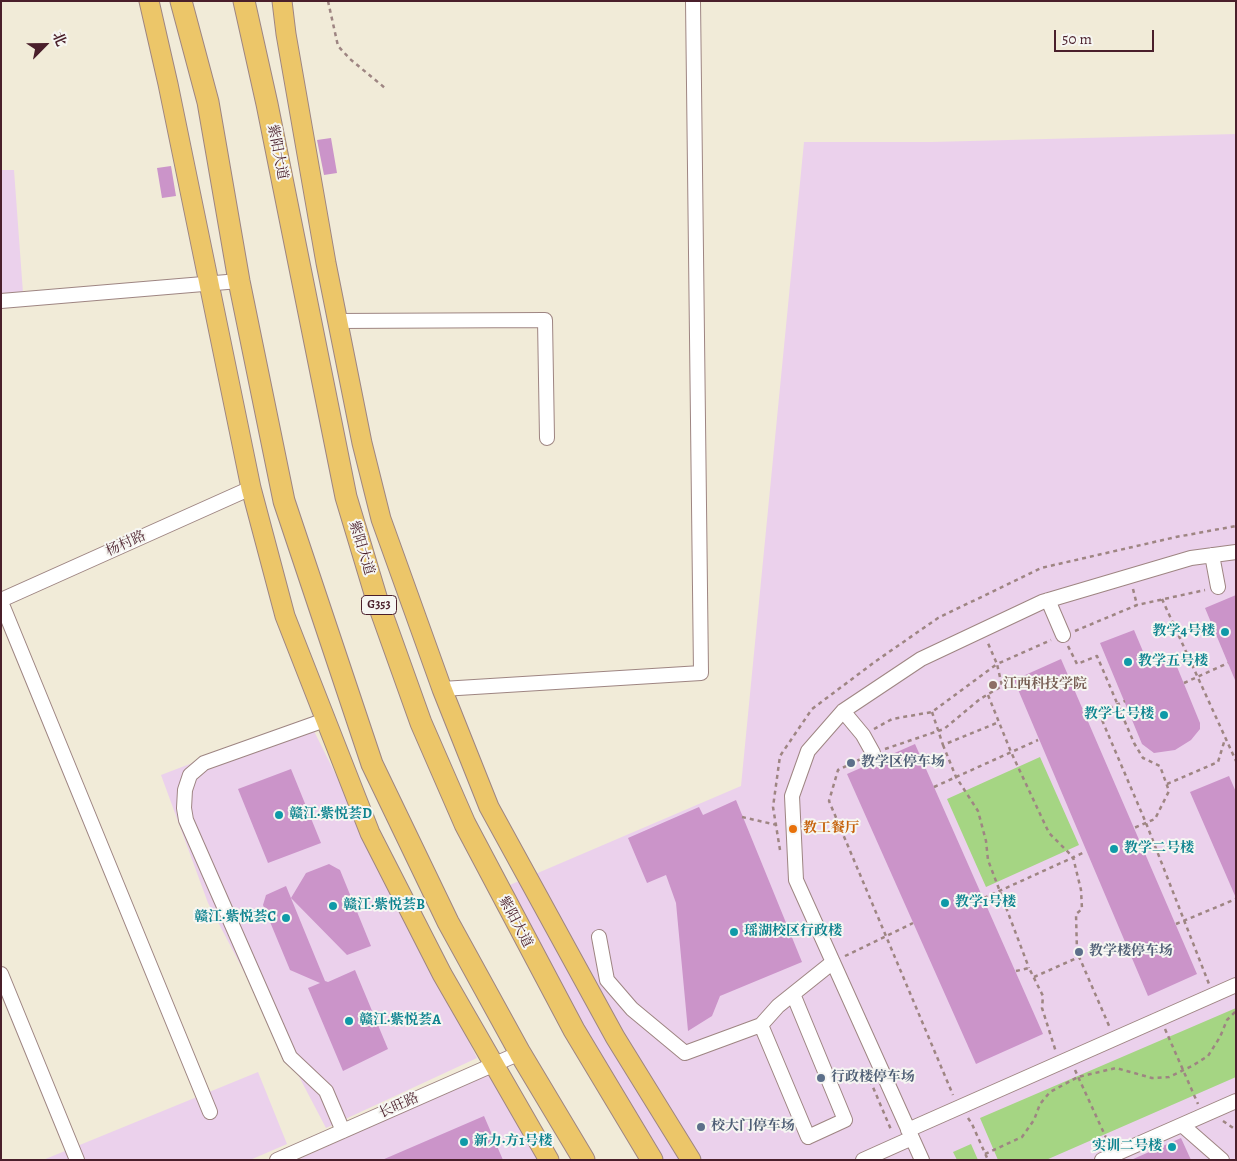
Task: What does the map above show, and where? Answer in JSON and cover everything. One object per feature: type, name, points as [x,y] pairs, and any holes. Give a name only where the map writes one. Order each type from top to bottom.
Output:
[{"type":"highway","points":[[181,1],[208,102],[239,281],[284,501],[372,764],[448,922],[520,1053],[584,1160]]},
{"type":"highway","name":"紫阳大道","points":[[244,1],[267,104],[346,497],[377,600],[421,723],[465,824],[574,1030],[652,1160]]},
{"type":"main road","points":[[149,1],[168,84],[251,488],[285,616],[370,833],[442,974],[549,1160]]},
{"type":"main road","points":[[282,1],[286,34],[337,321],[362,443],[381,519],[442,689],[490,807],[615,1036],[691,1160]]},
{"type":"street","points":[[442,689],[701,673],[693,1]]},
{"type":"street","points":[[1,301],[239,281]]},
{"type":"street","points":[[337,321],[545,320],[547,438]]},
{"type":"street","name":"杨村路","points":[[1,601],[251,488]]},
{"type":"street","points":[[922,1160],[796,880],[792,796],[808,751],[843,711],[921,659],[982,630],[1048,600],[1191,558],[1236,552]]},
{"type":"street","points":[[1212,555],[1218,587]]},
{"type":"street","points":[[1048,600],[1063,635]]},
{"type":"street","points":[[1,601],[210,1112]]},
{"type":"street","points":[[843,711],[863,735],[873,753]]},
{"type":"street","points":[[326,720],[204,763],[190,775],[185,790],[184,808],[186,820],[290,1057],[326,1091],[343,1131]]},
{"type":"street","points":[[600,937],[608,980],[632,1009],[685,1053],[761,1025],[778,1006],[833,962]]},
{"type":"street","points":[[1,974],[76,1160]]},
{"type":"street","points":[[863,1160],[897,1144],[910,1134],[958,1108],[1236,985]]},
{"type":"street","points":[[761,1025],[808,1137],[845,1120],[793,994]]},
{"type":"street","name":"长旺路","points":[[277,1160],[520,1053]]},
{"type":"street","points":[[1108,1157],[1236,1101]]},
{"type":"street","points":[[1182,1124],[1222,1160]]},
{"type":"path","points":[[328,1],[338,46],[350,59],[385,88]]},
{"type":"path","points":[[780,853],[773,807],[780,756],[812,709],[938,618],[1041,568],[1176,537],[1236,526]]},
{"type":"path","points":[[1129,576],[1137,605]]},
{"type":"path","points":[[863,735],[892,719],[932,712],[997,664],[1063,635],[1137,605],[1218,587]]},
{"type":"path","points":[[1162,599],[1236,761]]},
{"type":"path","points":[[982,630],[997,664],[1002,686],[988,694],[944,729],[873,753],[838,770],[829,801],[958,1108],[972,1124],[988,1160]]},
{"type":"path","points":[[1063,635],[1077,664],[1097,656],[1143,758],[1160,766],[1170,791],[1155,819],[1134,828]]},
{"type":"path","points":[[1184,683],[1228,663]]},
{"type":"path","points":[[988,694],[1011,752],[1050,833],[1073,858],[1081,890],[1082,909],[1076,914],[1079,957],[1115,1038]]},
{"type":"path","points":[[1087,718],[1125,701]]},
{"type":"path","points":[[932,712],[937,731],[956,777],[978,811],[986,841],[988,860],[998,891],[1029,968],[1043,996],[1042,1008],[1065,1061],[1078,1077],[1108,1157]]},
{"type":"path","points":[[1099,713],[1146,823],[1213,995]]},
{"type":"path","points":[[943,745],[999,722]]},
{"type":"path","points":[[1167,784],[1218,762],[1225,738]]},
{"type":"path","points":[[934,787],[1038,740]]},
{"type":"path","points":[[742,817],[793,829]]},
{"type":"path","points":[[984,898],[1085,852]]},
{"type":"path","points":[[1176,924],[1236,898]]},
{"type":"path","points":[[833,962],[914,923]]},
{"type":"path","points":[[1034,977],[1079,957]]},
{"type":"path","points":[[1016,972],[1029,968]]},
{"type":"path","points":[[985,1154],[1022,1137],[1034,1120],[1040,1104],[1050,1092],[1078,1077],[1116,1068],[1152,1078],[1169,1077],[1184,1071],[1208,1056],[1220,1037],[1227,1020],[1236,1011]]},
{"type":"path","points":[[1160,1018],[1203,1116]]},
{"type":"path","points":[[866,1071],[897,1144]]},
{"type":"shaded area","name":"江西科技学院","points":[[1236,134],[1236,1160],[654,1160],[505,887],[741,786],[804,142],[932,142]]},
{"type":"shaded area","points":[[1,170],[14,170],[23,293],[1,294]]},
{"type":"shaded area","points":[[308,719],[477,1058],[326,1128],[208,903],[161,775]]},
{"type":"shaded area","points":[[258,1072],[287,1144],[250,1160],[43,1160]]},
{"type":"shaded area","points":[[488,1074],[538,1160],[297,1160]]},
{"type":"green space","points":[[1040,757],[1079,845],[986,887],[947,799]]},
{"type":"green space","points":[[1236,1008],[1236,1077],[1046,1160],[998,1160],[980,1118]]},
{"type":"green space","points":[[971,1144],[978,1160],[957,1160],[953,1152]]},
{"type":"building","points":[[331,138],[337,173],[324,175],[317,140]]},
{"type":"building","points":[[171,166],[176,196],[162,198],[157,168]]},
{"type":"building","name":"教学4号楼","points":[[1236,595],[1236,680],[1235,680],[1205,608]]},
{"type":"building","points":[[1134,630],[1150,668],[1173,657],[1200,723],[1200,729],[1191,740],[1175,750],[1154,753],[1142,744],[1100,643]]},
{"type":"building","name":"教学二号楼","points":[[1061,659],[1197,974],[1148,996],[1014,680]]},
{"type":"building","name":"教学1号楼","points":[[915,744],[1043,1034],[976,1064],[847,774]]},
{"type":"building","name":"赣江·紫悦荟D","points":[[291,769],[321,843],[268,863],[238,789]]},
{"type":"building","points":[[1229,776],[1236,792],[1236,898],[1190,792]]},
{"type":"building","name":"瑶湖校区行政楼","points":[[736,800],[802,962],[720,996],[712,1016],[688,1031],[676,903],[666,875],[647,883],[628,838],[699,807],[703,815]]},
{"type":"building","name":"赣江·紫悦荟B","points":[[329,864],[340,870],[371,946],[347,955],[291,898],[306,873]]},
{"type":"building","points":[[286,886],[325,981],[328,982],[355,970],[388,1049],[343,1071],[308,988],[320,983],[290,970],[263,905],[266,895]]},
{"type":"building","name":"新力·方1号楼","points":[[484,1116],[503,1160],[382,1160]]},
{"type":"building","name":"实训二号楼","points":[[1181,1138],[1191,1160],[1131,1160]]},
{"type":"place","name":"教学4号楼","points":[[1225,632]]},
{"type":"place","name":"教学五号楼","points":[[1128,662]]},
{"type":"place","name":"江西科技学院","points":[[993,685]]},
{"type":"place","name":"教学七号楼","points":[[1164,715]]},
{"type":"place","name":"教学区停车场","points":[[851,763]]},
{"type":"place","name":"赣江·紫悦荟D","points":[[279,815]]},
{"type":"place","name":"教工餐厅","points":[[793,829]]},
{"type":"place","name":"教学二号楼","points":[[1114,849]]},
{"type":"place","name":"教学1号楼","points":[[945,903]]},
{"type":"place","name":"赣江·紫悦荟B","points":[[333,906]]},
{"type":"place","name":"赣江·紫悦荟C","points":[[286,918]]},
{"type":"place","name":"瑶湖校区行政楼","points":[[734,932]]},
{"type":"place","name":"教学楼停车场","points":[[1079,952]]},
{"type":"place","name":"赣江·紫悦荟A","points":[[349,1021]]},
{"type":"place","name":"行政楼停车场","points":[[821,1078]]},
{"type":"place","name":"校大门停车场","points":[[701,1127]]},
{"type":"place","name":"新力·方1号楼","points":[[464,1142]]},
{"type":"place","name":"实训二号楼","points":[[1172,1147]]}]
